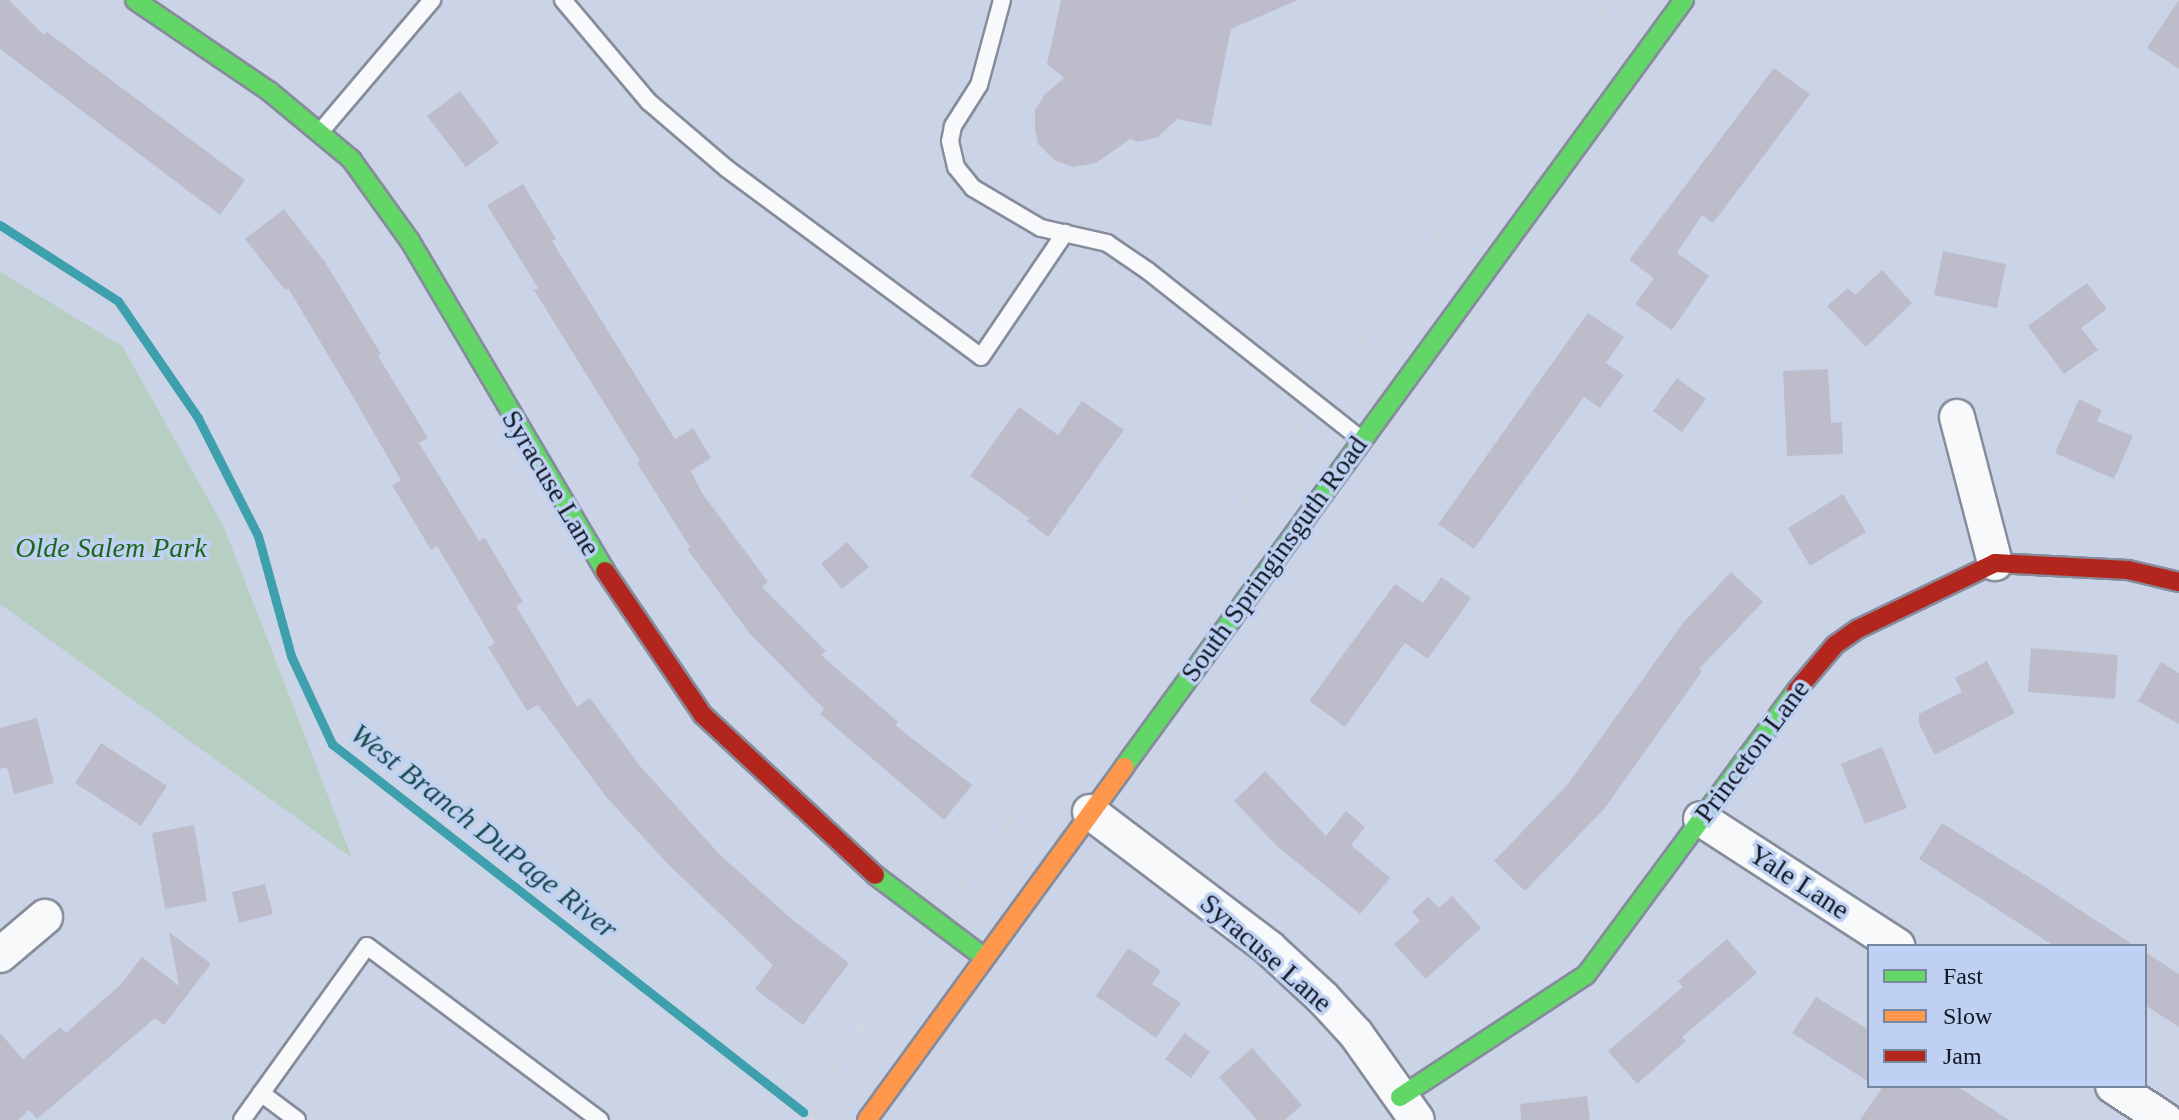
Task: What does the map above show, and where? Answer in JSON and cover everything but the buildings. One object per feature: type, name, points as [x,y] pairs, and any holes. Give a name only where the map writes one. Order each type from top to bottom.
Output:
[{"type":"street","name":"Syracuse Lane","points":[[135,0],[269,91],[321,131],[351,159],[382,197],[583,538],[703,715],[806,816],[935,922],[984,957]]},
{"type":"street","name":"South Springinsguth Road","points":[[867,1120],[1684,0]]},
{"type":"street","points":[[1957,417],[1995,563]]},
{"type":"street","name":"Princeton Lane","points":[[1409,1108],[1586,975],[1793,694],[1835,645],[1876,618],[1995,563],[2128,570],[2179,582]]},
{"type":"street","name":"Syracuse Lane","points":[[1090,812],[1269,948],[1356,1034],[1409,1108]]},
{"type":"street","name":"Yale Lane","points":[[1701,819],[1894,944]]},
{"type":"street","points":[[0,955],[45,917]]},
{"type":"street","points":[[2116,1088],[2165,1120]]},
{"type":"lane","points":[[321,131],[432,0]]},
{"type":"lane","points":[[563,0],[649,102],[726,168],[981,357],[1065,233]]},
{"type":"lane","points":[[1002,0],[979,85],[953,126],[950,141],[956,167],[973,188],[1041,228],[1107,243],[1148,271],[1314,405],[1361,439]]},
{"type":"lane","points":[[242,1120],[367,946],[600,1120]]},
{"type":"lane","points":[[261,1093],[297,1120]]},
{"type":"path","points":[[811,1120],[825,1101],[841,1048],[860,1028],[1610,0]]},
{"type":"green space","name":"Olde Salem Park","points":[[0,272],[122,346],[224,527],[352,858],[0,604]]},
{"type":"waterway","name":"West Branch DuPage River","points":[[0,225],[118,301],[198,418],[258,536],[291,656],[332,744],[803,1112]]},
{"type":"traffic: fast","points":[[135,0],[269,91],[351,159],[410,241],[605,571]]},
{"type":"traffic: fast","points":[[1124,767],[1684,0]]},
{"type":"traffic: fast","points":[[1400,1097],[1586,975],[1796,691]]},
{"type":"traffic: fast","points":[[875,875],[984,957]]},
{"type":"traffic: slow","points":[[867,1120],[1124,767]]},
{"type":"traffic: jam","points":[[1796,691],[1835,645],[1858,629],[1995,563],[2128,570],[2179,582]]},
{"type":"traffic: jam","points":[[605,571],[703,715],[875,875]]}]
